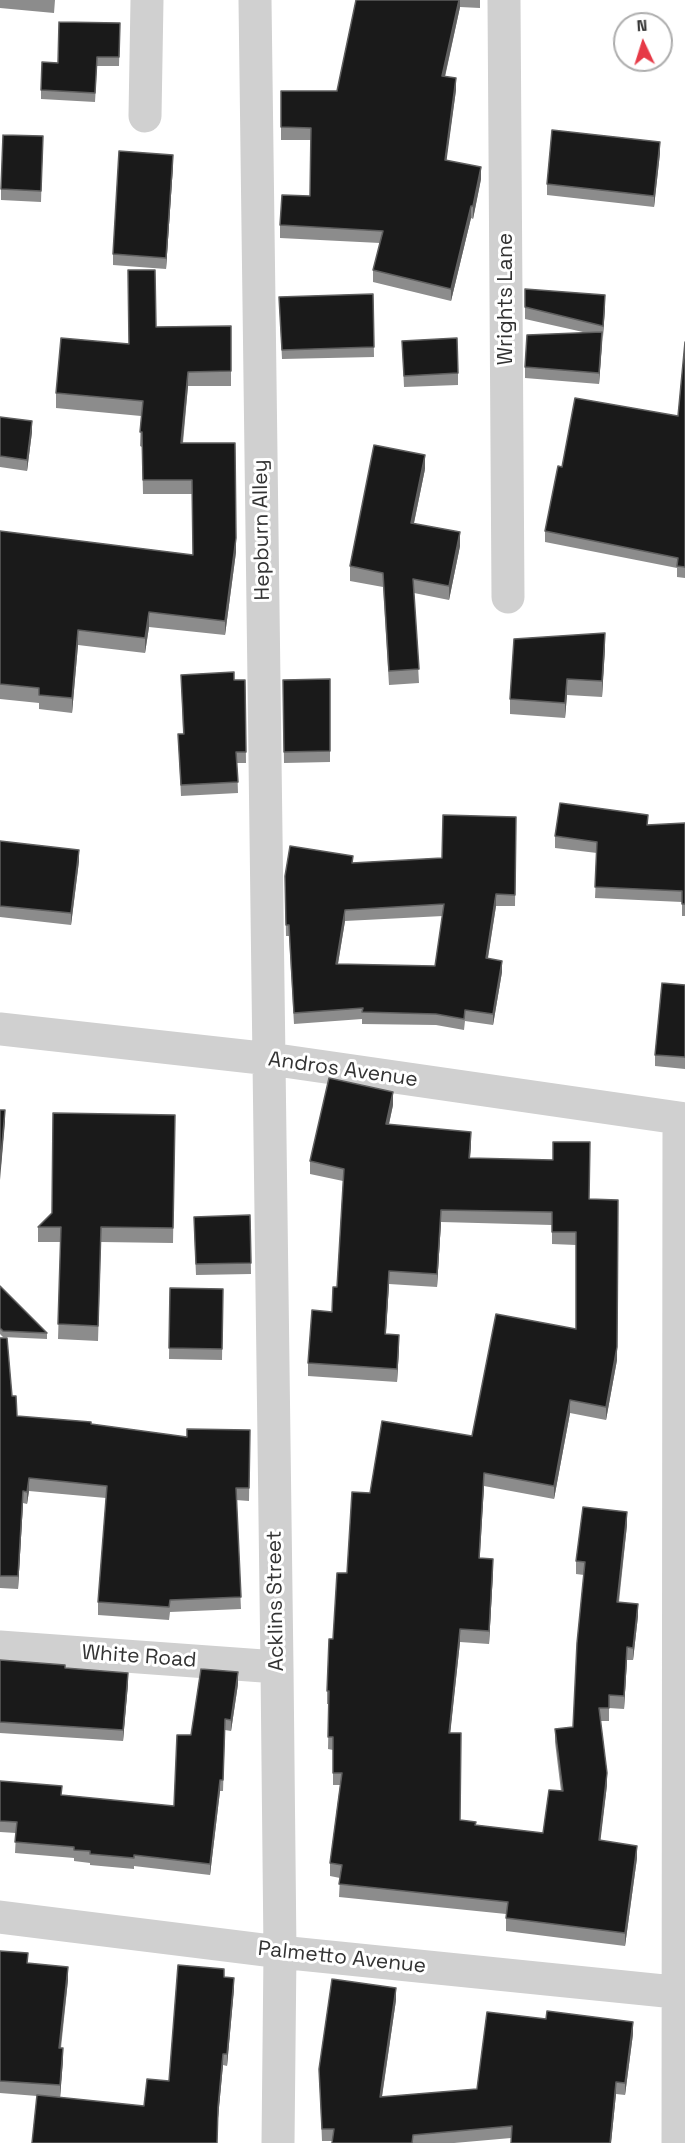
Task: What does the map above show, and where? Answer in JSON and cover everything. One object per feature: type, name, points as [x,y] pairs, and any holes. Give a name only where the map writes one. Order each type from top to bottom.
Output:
[{"type":"street","points":[[145,116],[147,0]]},
{"type":"street","name":"Hepburn Alley","points":[[255,0],[270,1059]]},
{"type":"street","name":"Wrights Lane","points":[[504,0],[508,597]]},
{"type":"street","name":"Andros Avenue","points":[[0,1029],[270,1059],[682,1119]]},
{"type":"street","name":"Acklins Street","points":[[270,1059],[280,1952],[278,2143]]},
{"type":"street","points":[[678,2143],[682,1993],[682,1119]]},
{"type":"street","name":"White Road","points":[[0,1647],[277,1667]]},
{"type":"street","name":"Palmetto Avenue","points":[[0,1917],[280,1952],[682,1993]]},
{"type":"building","points":[[356,0],[459,0],[442,76],[456,78],[445,160],[481,167],[451,289],[373,270],[383,231],[280,225],[282,195],[310,196],[311,128],[281,127],[281,91],[337,91]]},
{"type":"building","points":[[59,22],[120,23],[119,57],[97,57],[95,93],[41,90],[42,62],[58,63]]},
{"type":"building","points":[[552,130],[660,142],[654,196],[547,184]]},
{"type":"building","points":[[3,135],[43,136],[41,191],[1,189]]},
{"type":"building","points":[[119,151],[173,155],[166,258],[113,254]]},
{"type":"building","points":[[128,270],[155,270],[156,327],[231,326],[231,371],[188,372],[181,443],[235,443],[236,538],[225,621],[149,612],[145,638],[78,630],[72,698],[39,695],[39,688],[0,684],[0,531],[193,555],[192,480],[143,480],[142,432],[140,432],[143,401],[56,393],[61,338],[129,344]]},
{"type":"building","points":[[525,289],[605,295],[603,326],[525,307]]},
{"type":"building","points":[[373,294],[374,347],[282,350],[279,297]]},
{"type":"building","points":[[602,332],[599,373],[525,367],[527,335]]},
{"type":"building","points":[[457,338],[458,373],[404,376],[402,341]]},
{"type":"building","points":[[685,342],[685,567],[677,566],[678,558],[545,531],[558,466],[562,467],[575,398],[678,416]]},
{"type":"building","points":[[0,417],[32,421],[27,460],[0,456]]},
{"type":"building","points":[[374,445],[425,455],[411,523],[460,532],[449,586],[413,579],[419,669],[389,671],[383,573],[350,566]]},
{"type":"building","points":[[605,633],[602,681],[567,679],[565,703],[510,699],[514,639]]},
{"type":"building","points":[[234,672],[234,680],[245,680],[246,752],[236,752],[238,782],[181,785],[178,734],[184,734],[181,675]]},
{"type":"building","points":[[330,679],[330,751],[284,752],[283,680]]},
{"type":"building","points":[[560,803],[648,815],[647,825],[685,823],[685,904],[682,904],[682,891],[595,887],[597,842],[555,836]]},
{"type":"building","points":[[443,815],[516,817],[515,895],[496,894],[486,958],[502,961],[493,1014],[465,1010],[464,1019],[436,1014],[362,1012],[363,1008],[294,1013],[289,925],[286,925],[285,876],[290,846],[353,856],[352,863],[442,858]],"holes":[[[444,904],[435,966],[336,964],[345,910]]]},
{"type":"building","points":[[0,841],[79,850],[71,913],[0,906]]},
{"type":"building","points":[[662,983],[685,985],[685,1057],[655,1055]]},
{"type":"building","points":[[329,1078],[393,1092],[386,1124],[471,1132],[469,1158],[553,1160],[553,1142],[590,1142],[589,1199],[618,1200],[617,1347],[606,1407],[570,1400],[554,1486],[484,1473],[479,1558],[493,1559],[489,1631],[460,1629],[449,1733],[461,1733],[460,1820],[476,1822],[475,1825],[543,1833],[549,1790],[563,1791],[555,1729],[573,1727],[577,1643],[585,1562],[576,1561],[583,1507],[627,1512],[617,1602],[638,1604],[633,1648],[627,1647],[624,1696],[609,1695],[609,1708],[599,1708],[607,1773],[599,1840],[637,1846],[625,1933],[506,1918],[508,1902],[339,1884],[342,1865],[330,1863],[342,1773],[333,1773],[333,1737],[328,1737],[329,1639],[333,1639],[337,1573],[347,1573],[352,1492],[370,1493],[382,1421],[472,1436],[496,1314],[576,1329],[576,1232],[552,1232],[552,1212],[441,1210],[437,1274],[389,1271],[385,1334],[399,1335],[397,1369],[308,1363],[312,1310],[332,1312],[333,1287],[337,1287],[344,1169],[310,1161]]},
{"type":"building","points":[[0,1110],[5,1110],[0,1168]]},
{"type":"building","points":[[53,1113],[175,1115],[173,1228],[101,1227],[98,1326],[58,1324],[61,1227],[38,1227],[52,1213]]},
{"type":"building","points":[[250,1215],[251,1263],[196,1264],[194,1217]]},
{"type":"building","points":[[0,1286],[47,1333],[3,1331],[0,1328]]},
{"type":"building","points":[[170,1288],[223,1289],[222,1349],[169,1348]]},
{"type":"building","points":[[0,1338],[7,1338],[12,1396],[16,1396],[17,1416],[91,1422],[91,1424],[187,1437],[187,1429],[250,1430],[249,1488],[236,1488],[241,1597],[170,1600],[169,1607],[98,1602],[107,1486],[29,1478],[27,1492],[23,1491],[18,1576],[0,1576]]},
{"type":"building","points":[[0,1660],[128,1673],[123,1730],[0,1722]]},
{"type":"building","points":[[201,1669],[238,1672],[231,1720],[225,1719],[223,1780],[220,1780],[210,1864],[134,1855],[134,1858],[90,1854],[90,1851],[74,1850],[74,1847],[15,1842],[17,1822],[0,1821],[0,1781],[62,1786],[61,1795],[174,1806],[177,1735],[191,1735]]},
{"type":"building","points":[[0,1951],[28,1953],[27,1963],[68,1967],[59,2048],[63,2048],[60,2085],[0,2081]]},
{"type":"building","points":[[178,1965],[224,1969],[224,1977],[234,1978],[227,2054],[223,2054],[217,2143],[32,2143],[37,2095],[144,2106],[147,2079],[169,2081]]},
{"type":"building","points":[[332,1979],[396,1988],[380,2097],[477,2089],[487,2012],[546,2019],[547,2011],[633,2022],[625,2083],[616,2082],[610,2143],[511,2143],[512,2126],[413,2135],[412,2143],[332,2143],[334,2129],[322,2129],[319,2069]]}]
